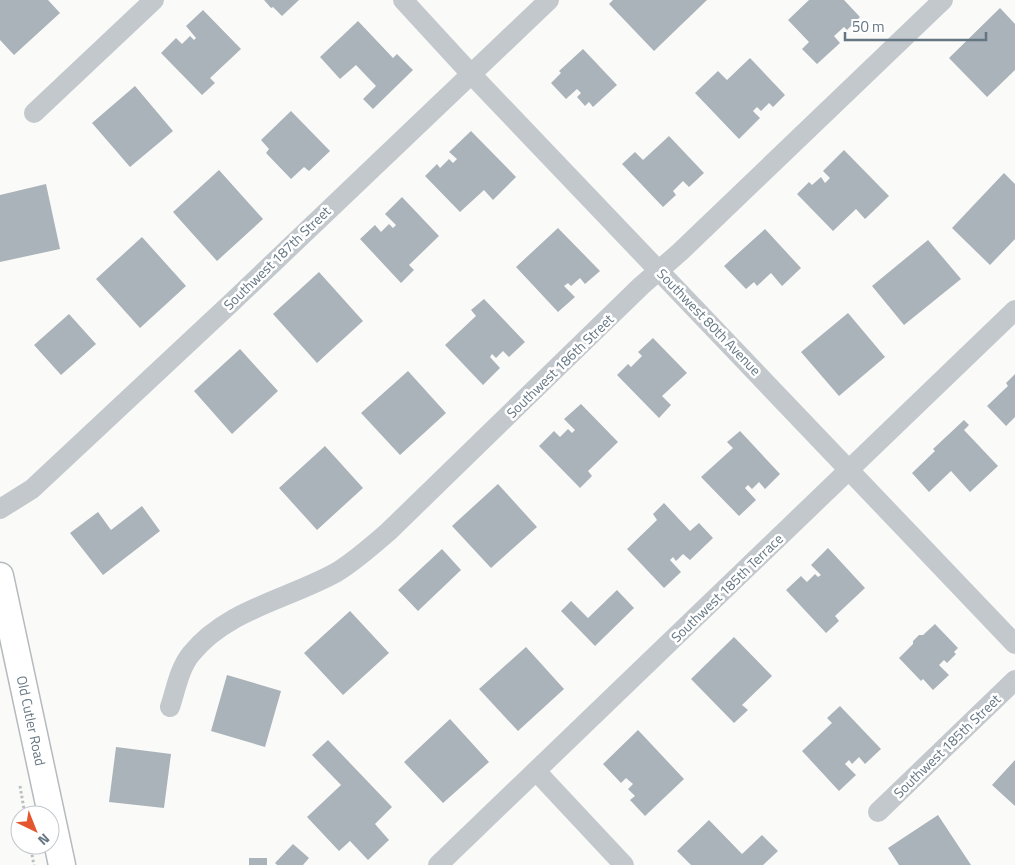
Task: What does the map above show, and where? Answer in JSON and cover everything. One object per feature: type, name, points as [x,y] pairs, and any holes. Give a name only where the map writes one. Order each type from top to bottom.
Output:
[{"type":"main road","name":"Old Cutler Road","points":[[0,576],[62,865]]},
{"type":"street","points":[[34,113],[154,0]]},
{"type":"street","name":"Southwest 80th Avenue","points":[[403,0],[471,74],[1015,644]]},
{"type":"street","name":"Southwest 187th Street","points":[[0,509],[32,489],[230,304],[549,0]]},
{"type":"street","name":"Southwest 186th Street","points":[[170,707],[183,666],[201,644],[232,621],[336,572],[369,549],[943,0]]},
{"type":"street","name":"Southwest 185th Terrace","points":[[438,865],[1015,310]]},
{"type":"street","name":"Southwest 185th Street","points":[[878,812],[1015,680]]},
{"type":"street","points":[[536,772],[624,865]]},
{"type":"building","points":[[0,0],[48,0],[60,13],[14,55],[0,40]]},
{"type":"building","points":[[264,0],[299,0],[282,16]]},
{"type":"building","points":[[613,0],[707,0],[654,51],[609,4]]},
{"type":"building","points":[[809,0],[844,0],[860,17],[847,30],[844,27],[834,36],[840,43],[817,64],[802,49],[809,42],[788,20]]},
{"type":"building","points":[[1000,8],[1015,24],[1015,70],[987,97],[949,58]]},
{"type":"building","points":[[203,10],[241,49],[210,78],[215,83],[202,95],[161,53],[176,38],[182,44],[190,36],[194,40],[196,38],[186,26]]},
{"type":"building","points":[[358,21],[393,58],[397,54],[413,70],[373,109],[363,99],[376,86],[356,65],[340,79],[320,57]]},
{"type":"building","points":[[583,49],[617,85],[593,107],[589,102],[585,106],[577,97],[581,93],[577,89],[566,99],[551,83],[561,73],[559,71]]},
{"type":"building","points":[[750,58],[785,95],[773,107],[769,103],[761,111],[757,107],[753,111],[760,118],[739,139],[695,93],[718,71],[727,80]]},
{"type":"building","points":[[135,86],[173,131],[130,167],[92,123]]},
{"type":"building","points":[[291,111],[330,151],[309,171],[304,167],[291,179],[266,153],[269,149],[261,140]]},
{"type":"building","points":[[471,131],[516,177],[493,200],[484,190],[460,212],[425,176],[437,164],[440,168],[449,159],[453,163],[457,159],[449,152]]},
{"type":"building","points":[[669,136],[704,173],[689,187],[683,181],[673,191],[676,195],[663,207],[622,164],[635,152],[643,160]]},
{"type":"building","points":[[844,150],[889,196],[865,219],[856,209],[833,231],[797,194],[809,182],[812,185],[821,177],[825,183],[830,178],[823,171]]},
{"type":"building","points":[[219,170],[263,219],[217,261],[173,212]]},
{"type":"building","points":[[1004,173],[1015,184],[1015,239],[990,265],[952,228]]},
{"type":"building","points":[[46,184],[60,249],[0,262],[0,195]]},
{"type":"building","points":[[402,197],[439,236],[409,265],[414,270],[401,283],[360,239],[375,225],[381,232],[389,224],[393,228],[396,225],[385,214]]},
{"type":"building","points":[[558,228],[600,271],[585,284],[580,278],[571,286],[568,283],[564,286],[575,297],[558,312],[516,267]]},
{"type":"building","points":[[765,229],[801,268],[782,286],[771,273],[757,286],[754,282],[746,289],[724,266]]},
{"type":"building","points":[[142,237],[186,286],[140,328],[96,279]]},
{"type":"building","points":[[928,240],[961,279],[904,325],[872,286]]},
{"type":"building","points":[[319,272],[363,321],[317,363],[273,314]]},
{"type":"building","points":[[484,299],[525,342],[509,357],[503,351],[496,358],[492,354],[490,357],[500,368],[483,385],[445,345],[476,316],[471,310]]},
{"type":"building","points":[[848,313],[885,357],[839,396],[801,352]]},
{"type":"building","points":[[69,314],[96,344],[61,375],[34,345]]},
{"type":"building","points":[[653,338],[687,373],[662,396],[671,405],[659,418],[617,375],[628,364],[631,367],[642,356],[638,352]]},
{"type":"building","points":[[240,349],[278,391],[232,434],[194,391]]},
{"type":"building","points":[[408,371],[446,413],[400,455],[361,413]]},
{"type":"building","points":[[1015,374],[1015,417],[1006,426],[987,406],[1008,386],[1006,383]]},
{"type":"building","points":[[581,404],[618,442],[588,471],[592,476],[580,488],[539,446],[554,431],[560,437],[568,429],[572,433],[575,430],[564,419]]},
{"type":"building","points":[[964,420],[969,425],[964,430],[998,466],[970,492],[951,471],[929,492],[912,473],[935,451],[933,449]]},
{"type":"building","points":[[740,431],[780,474],[765,489],[759,482],[752,489],[748,485],[745,488],[756,500],[739,516],[701,477],[733,448],[727,442]]},
{"type":"building","points":[[325,446],[363,488],[317,530],[279,488]]},
{"type":"building","points":[[498,484],[537,527],[491,568],[452,526]]},
{"type":"building","points":[[664,503],[690,531],[699,523],[713,538],[690,560],[683,554],[676,561],[673,557],[670,560],[681,572],[664,588],[627,549],[657,520],[653,514]]},
{"type":"building","points":[[142,506],[160,531],[103,575],[70,533],[98,512],[111,530]]},
{"type":"building","points":[[828,548],[865,588],[835,616],[839,621],[826,633],[786,590],[801,576],[807,582],[815,574],[818,577],[821,575],[811,565]]},
{"type":"building","points":[[442,549],[461,570],[418,611],[398,590]]},
{"type":"building","points":[[617,590],[634,608],[595,646],[561,611],[571,601],[588,618]]},
{"type":"building","points":[[350,611],[389,653],[343,695],[304,653]]},
{"type":"building","points":[[935,624],[958,648],[954,652],[956,654],[947,663],[944,660],[939,665],[949,675],[933,690],[923,679],[921,681],[899,658],[919,635],[923,635]]},
{"type":"building","points":[[734,637],[772,676],[742,705],[748,710],[734,723],[691,679]]},
{"type":"building","points":[[526,647],[564,689],[518,731],[479,689]]},
{"type":"building","points":[[227,675],[281,691],[265,747],[211,731]]},
{"type":"building","points":[[840,706],[881,749],[865,764],[859,757],[852,764],[849,760],[845,764],[856,775],[839,791],[802,751],[832,723],[827,718]]},
{"type":"building","points":[[450,719],[489,762],[443,803],[404,762]]},
{"type":"building","points":[[638,730],[684,779],[645,816],[630,800],[635,796],[628,789],[633,784],[626,778],[621,783],[603,764]]},
{"type":"building","points":[[328,740],[392,807],[375,824],[389,840],[368,860],[350,841],[339,851],[307,817],[341,785],[312,755]]},
{"type":"building","points":[[116,747],[171,754],[164,808],[109,802]]},
{"type":"building","points":[[1015,760],[1015,806],[992,785]]},
{"type":"building","points":[[938,815],[971,865],[899,865],[888,848]]},
{"type":"building","points":[[709,820],[742,854],[762,835],[778,851],[763,865],[691,865],[677,851]]},
{"type":"building","points":[[293,844],[309,858],[303,865],[277,865],[275,863]]},
{"type":"building","points":[[249,858],[267,858],[267,865],[249,865]]}]
